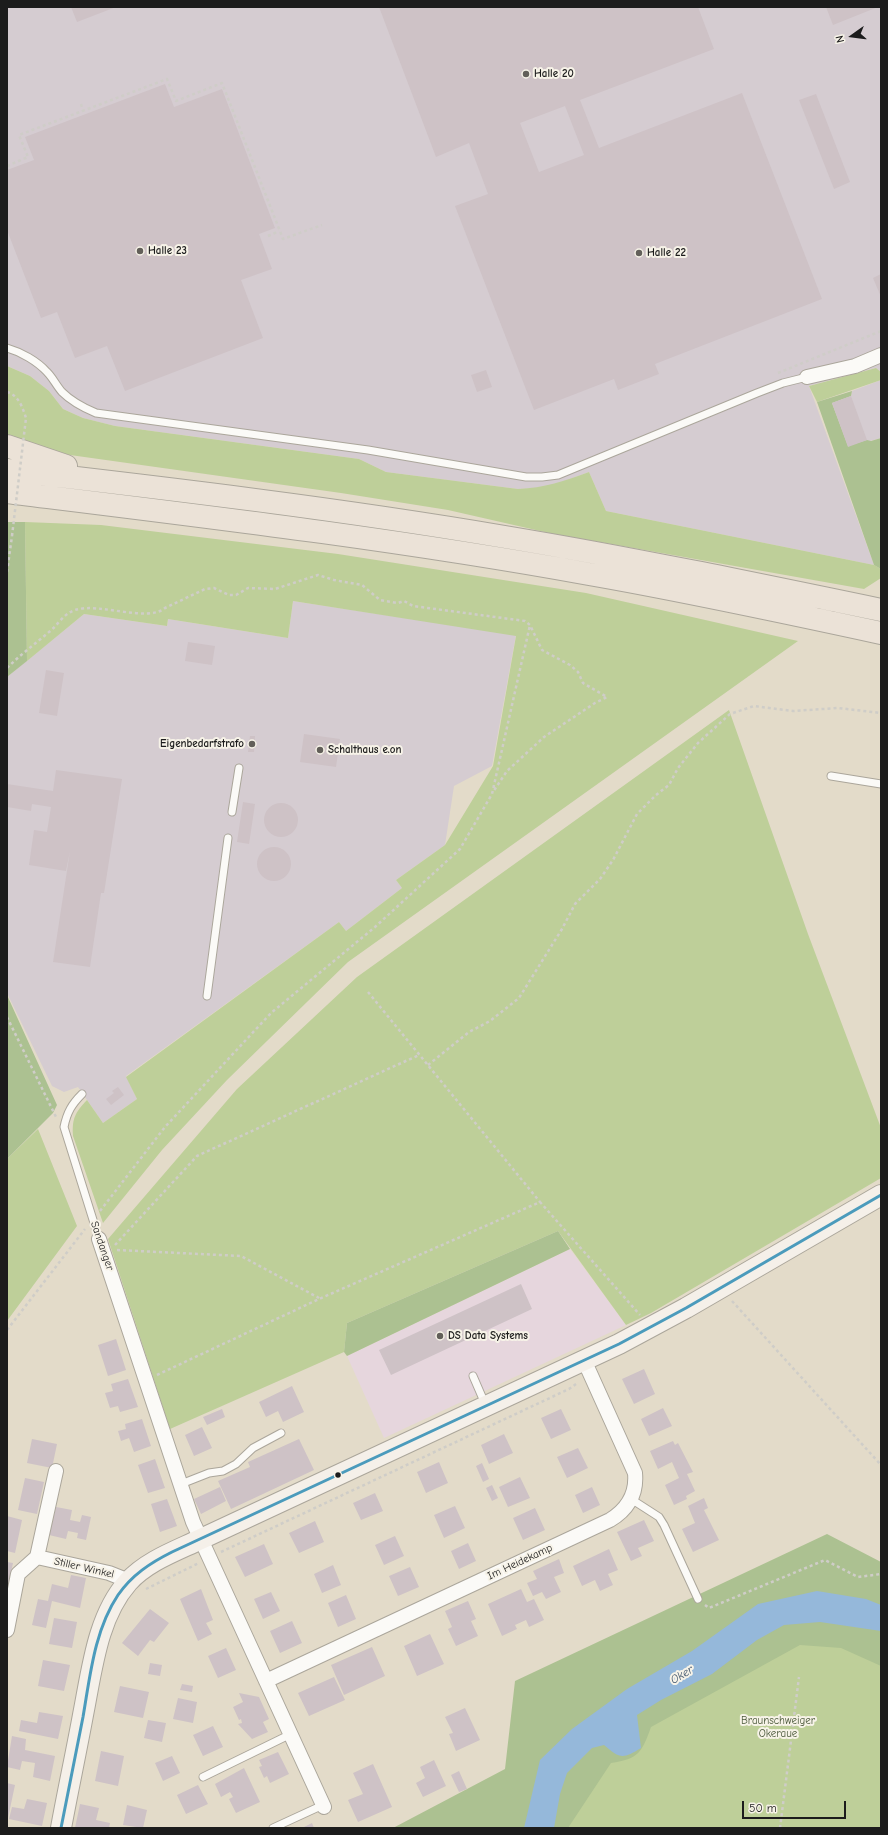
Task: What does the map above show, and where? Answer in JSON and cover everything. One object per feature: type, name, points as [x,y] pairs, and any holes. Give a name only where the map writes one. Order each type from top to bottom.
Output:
[{"type":"highway","points":[[7,446],[27,454],[119,483]]},
{"type":"highway","points":[[7,470],[341,511],[504,537],[734,579],[881,610]]},
{"type":"highway","points":[[7,492],[342,535],[588,574],[749,604],[881,633]]},
{"type":"highway","points":[[7,507],[118,506]]},
{"type":"street","points":[[807,377],[855,366],[881,355]]},
{"type":"street","points":[[61,1828],[98,1644],[111,1606],[118,1594],[135,1587],[156,1561],[487,1406],[587,1366],[651,1327],[881,1195]]},
{"type":"street","name":"Sandanger","points":[[99,1239],[181,1484],[201,1539],[323,1806]]},
{"type":"street","name":"Im Heidekamp","points":[[266,1681],[610,1520],[624,1510],[631,1499],[636,1482],[634,1468],[587,1366]]},
{"type":"street","points":[[7,1630],[18,1574],[37,1557],[56,1471]]},
{"type":"street","name":"Stiller Winkel","points":[[37,1557],[109,1573],[135,1587]]},
{"type":"lane","points":[[7,348],[22,353],[47,371],[63,392],[76,403],[96,413],[382,453],[526,477],[542,478],[558,474],[783,383],[807,377]]},
{"type":"lane","points":[[232,812],[239,768]]},
{"type":"lane","points":[[831,776],[881,784]]},
{"type":"lane","points":[[207,996],[228,838]]},
{"type":"lane","points":[[64,1127],[67,1114],[72,1104],[82,1094]]},
{"type":"lane","name":"Sandanger","points":[[64,1127],[99,1239]]},
{"type":"lane","points":[[473,1376],[487,1406]]},
{"type":"lane","points":[[181,1484],[209,1473],[223,1471],[236,1464],[253,1448],[281,1433]]},
{"type":"lane","points":[[631,1499],[658,1518],[664,1525],[698,1599]]},
{"type":"lane","points":[[203,1777],[291,1734]]},
{"type":"lane","points":[[273,1828],[323,1806]]},
{"type":"path","points":[[7,166],[28,157],[19,135],[167,79],[176,101],[222,83],[283,238],[322,225]]},
{"type":"path","points":[[81,104],[84,111]]},
{"type":"path","points":[[268,236],[279,231]]},
{"type":"path","points":[[7,392],[21,404],[26,418],[7,572]]},
{"type":"path","points":[[7,668],[49,632],[65,615],[75,610],[89,608],[144,614],[160,612],[206,589],[214,588],[229,595],[236,595],[248,588],[275,588],[318,575],[334,580],[362,585],[380,600],[398,603],[404,601],[413,606],[525,621],[530,625],[542,650],[570,665],[578,672],[583,683],[608,697],[595,703],[544,737],[507,771],[460,849],[375,927],[271,1013],[165,1127],[7,1330]]},
{"type":"path","points":[[492,794],[530,625]]},
{"type":"path","points":[[428,1065],[469,1032],[490,1021],[519,998],[562,930],[575,904],[600,879],[613,860],[637,814],[656,795],[669,785],[678,768],[698,743],[730,714],[754,706],[793,711],[838,708],[881,713]]},
{"type":"path","points":[[368,992],[540,1202],[651,1327]]},
{"type":"path","points":[[7,1017],[54,1116],[64,1127]]},
{"type":"path","points":[[319,1299],[241,1256],[111,1250],[197,1156],[419,1055]]},
{"type":"path","points":[[146,1380],[319,1299],[540,1202]]},
{"type":"path","points":[[721,1288],[881,1465]]},
{"type":"path","points":[[135,1587],[146,1589],[570,1389],[587,1366]]},
{"type":"path","points":[[698,1599],[709,1608],[825,1560],[858,1577],[881,1574]]},
{"type":"path","points":[[780,1828],[799,1677]]},
{"type":"shaded area","points":[[7,7],[881,7],[881,372],[876,368],[809,386],[874,565],[606,511],[589,472],[557,484],[540,488],[518,489],[386,472],[359,459],[115,426],[83,418],[63,409],[49,391],[30,376],[7,366]]},
{"type":"shaded area","points":[[881,380],[881,438],[848,447],[832,403],[851,396],[852,391]]},
{"type":"shaded area","points":[[293,601],[516,635],[492,766],[454,786],[445,845],[396,880],[402,888],[346,931],[339,922],[126,1076],[137,1099],[103,1123],[78,1087],[64,1092],[52,1086],[7,993],[7,677],[84,614],[167,626],[168,619],[288,638]]},
{"type":"shaded area","points":[[570,1249],[626,1325],[384,1438],[347,1356]]},
{"type":"green space","points":[[7,366],[30,376],[49,391],[63,409],[83,418],[115,426],[359,459],[386,472],[518,489],[554,484],[589,472],[606,511],[874,565],[881,569],[881,578],[864,589],[549,533],[448,510],[341,493],[63,454],[7,436]]},
{"type":"green space","points":[[876,368],[881,372],[881,380],[817,402],[809,386]]},
{"type":"green space","points":[[852,391],[851,396],[832,403],[848,446],[867,440],[871,441],[881,438],[881,569],[874,565],[817,402]]},
{"type":"green space","points":[[7,522],[25,522],[27,661],[7,677]]},
{"type":"green space","points":[[25,522],[101,525],[338,554],[586,593],[798,641],[348,962],[227,1080],[162,1150],[103,1223],[73,1136],[75,1116],[87,1100],[103,1123],[137,1099],[126,1077],[339,922],[346,931],[402,888],[396,880],[445,845],[493,766],[516,636],[293,601],[288,638],[168,619],[167,626],[84,614],[27,661]]},
{"type":"green space","points":[[729,710],[808,934],[881,1128],[881,1178],[651,1313],[626,1325],[558,1231],[347,1323],[344,1352],[170,1429],[108,1239],[237,1089],[357,977]]},
{"type":"green space","points":[[7,995],[57,1105],[53,1113],[7,1159]]},
{"type":"green space","points":[[38,1129],[77,1226],[7,1321],[7,1159]]},
{"type":"green space","points":[[558,1231],[570,1249],[347,1356],[344,1352],[347,1323]]},
{"type":"green space","points":[[827,1534],[881,1562],[881,1666],[841,1648],[800,1645],[651,1727],[645,1743],[638,1753],[628,1759],[611,1763],[568,1828],[393,1828],[505,1769],[515,1681]]},
{"type":"green space","name":"Braunschweiger Okeraue","points":[[881,1582],[881,1828],[538,1828],[549,1765]]},
{"type":"water","name":"Oker","points":[[817,1591],[866,1599],[881,1605],[881,1631],[820,1622],[784,1625],[757,1640],[712,1674],[661,1700],[637,1715],[641,1748],[626,1756],[622,1756],[614,1753],[604,1745],[592,1748],[567,1773],[560,1794],[554,1828],[524,1828],[540,1760],[572,1729],[627,1689],[692,1651],[758,1604]]},
{"type":"building","points":[[71,7],[116,7],[77,22]]},
{"type":"building","name":"Halle 22","points":[[379,7],[698,7],[714,49],[580,100],[599,148],[742,93],[822,299],[655,364],[659,374],[618,390],[614,379],[534,410],[455,206],[488,194],[469,143],[436,157]],"holes":[[[565,106],[584,155],[539,172],[520,123]]]},
{"type":"building","points":[[826,7],[878,7],[833,25]]},
{"type":"building","name":"Halle 23","points":[[165,84],[174,107],[222,89],[275,228],[259,234],[272,269],[241,280],[263,338],[125,391],[107,346],[75,358],[57,312],[41,318],[7,230],[7,170],[34,160],[25,137]]},
{"type":"building","points":[[816,94],[850,182],[834,189],[799,100]]},
{"type":"building","points":[[881,274],[881,297],[873,278]]},
{"type":"building","points":[[486,370],[492,387],[477,392],[471,375]]},
{"type":"building","points":[[851,396],[867,440],[848,447],[832,403]]},
{"type":"building","points":[[188,642],[215,646],[212,665],[185,661]]},
{"type":"building","points":[[46,670],[64,673],[57,716],[39,713]]},
{"type":"building","name":"Schalthaus e.on","points":[[304,734],[340,739],[336,767],[300,762]]},
{"type":"building","name":"Eigenbedarfstrafo","points":[[250,736],[255,736],[254,752],[248,752]]},
{"type":"building","points":[[56,770],[122,779],[104,893],[101,893],[90,967],[53,962],[70,851],[66,871],[29,865],[34,830],[47,832],[51,807],[32,804],[31,811],[7,807],[7,784],[53,791]]},
{"type":"building","points":[[243,802],[255,804],[249,844],[237,842]]},
{"type":"building","points":[[278,803],[284,803],[293,808],[297,814],[297,826],[293,832],[284,837],[278,837],[269,832],[264,823],[264,817],[269,808]]},
{"type":"building","points":[[271,847],[277,847],[286,852],[290,858],[290,870],[286,876],[277,881],[271,881],[262,876],[257,867],[257,861],[262,852]]},
{"type":"building","points":[[118,1087],[124,1095],[111,1105],[106,1099],[114,1093],[112,1091]]},
{"type":"building","points":[[521,1284],[532,1309],[391,1375],[379,1350]]},
{"type":"building","points":[[116,1339],[126,1370],[108,1376],[98,1345]]},
{"type":"building","points":[[644,1369],[655,1394],[634,1404],[622,1379]]},
{"type":"building","points":[[128,1379],[138,1407],[120,1412],[118,1406],[110,1408],[105,1393],[113,1391],[111,1384]]},
{"type":"building","points":[[292,1386],[304,1412],[283,1422],[278,1411],[266,1417],[259,1402]]},
{"type":"building","points":[[663,1408],[672,1426],[649,1436],[641,1419]]},
{"type":"building","points":[[222,1409],[225,1417],[207,1425],[203,1417]]},
{"type":"building","points":[[561,1409],[571,1430],[551,1439],[541,1418]]},
{"type":"building","points":[[142,1419],[151,1446],[134,1452],[129,1438],[121,1441],[118,1431],[126,1429],[125,1424]]},
{"type":"building","points":[[202,1427],[212,1448],[194,1456],[185,1435]]},
{"type":"building","points":[[504,1434],[513,1453],[489,1464],[481,1445]]},
{"type":"building","points":[[32,1439],[57,1444],[52,1468],[27,1463]]},
{"type":"building","points":[[299,1439],[314,1470],[231,1509],[218,1481],[250,1467],[248,1462]]},
{"type":"building","points":[[673,1441],[675,1445],[678,1443],[693,1472],[687,1474],[695,1491],[686,1496],[687,1499],[674,1505],[665,1485],[679,1478],[672,1462],[658,1469],[650,1451]]},
{"type":"building","points":[[578,1448],[588,1468],[567,1478],[557,1457]]},
{"type":"building","points":[[155,1459],[165,1488],[148,1493],[138,1465]]},
{"type":"building","points":[[439,1462],[448,1483],[426,1493],[417,1472]]},
{"type":"building","points":[[482,1463],[489,1479],[483,1482],[476,1466]]},
{"type":"building","points":[[520,1477],[530,1498],[508,1507],[499,1487]]},
{"type":"building","points":[[25,1478],[44,1482],[37,1514],[18,1510]]},
{"type":"building","points":[[492,1485],[498,1498],[492,1501],[486,1488]]},
{"type":"building","points":[[220,1487],[226,1501],[201,1514],[194,1499]]},
{"type":"building","points":[[592,1487],[600,1505],[583,1513],[575,1495]]},
{"type":"building","points":[[375,1493],[383,1511],[361,1520],[353,1503]]},
{"type":"building","points":[[704,1498],[708,1508],[704,1510],[719,1540],[693,1552],[682,1529],[695,1523],[688,1506]]},
{"type":"building","points":[[167,1499],[177,1526],[160,1532],[151,1504]]},
{"type":"building","points":[[455,1506],[465,1528],[444,1538],[434,1515]]},
{"type":"building","points":[[56,1507],[72,1510],[70,1520],[80,1522],[82,1515],[91,1517],[86,1540],[77,1538],[78,1533],[68,1531],[66,1539],[49,1535]]},
{"type":"building","points":[[535,1508],[545,1530],[523,1540],[513,1518]]},
{"type":"building","points":[[7,1516],[22,1520],[15,1553],[7,1551]]},
{"type":"building","points":[[644,1520],[654,1541],[638,1548],[642,1556],[631,1561],[617,1532]]},
{"type":"building","points":[[315,1521],[324,1542],[299,1553],[289,1533]]},
{"type":"building","points":[[395,1536],[404,1556],[384,1565],[375,1545]]},
{"type":"building","points":[[468,1543],[476,1561],[459,1569],[451,1551]]},
{"type":"building","points":[[264,1544],[273,1564],[245,1577],[235,1557]]},
{"type":"building","points":[[609,1549],[618,1570],[608,1574],[613,1585],[600,1591],[595,1580],[582,1586],[573,1566]]},
{"type":"building","points":[[559,1559],[564,1573],[554,1577],[561,1592],[546,1599],[542,1592],[533,1596],[527,1583],[537,1579],[533,1571]]},
{"type":"building","points":[[7,1562],[13,1563],[8,1586],[7,1586]]},
{"type":"building","points":[[333,1565],[341,1585],[322,1593],[314,1574]]},
{"type":"building","points":[[410,1567],[419,1587],[398,1596],[389,1576]]},
{"type":"building","points":[[71,1575],[86,1578],[80,1608],[52,1601],[46,1628],[32,1625],[38,1599],[48,1601],[52,1584],[68,1588]]},
{"type":"building","points":[[201,1589],[213,1620],[206,1623],[212,1634],[198,1641],[180,1599]]},
{"type":"building","points":[[521,1589],[527,1602],[534,1599],[544,1620],[529,1627],[526,1620],[515,1625],[517,1629],[502,1636],[488,1604]]},
{"type":"building","points":[[271,1592],[280,1611],[263,1619],[254,1599]]},
{"type":"building","points":[[346,1595],[356,1619],[338,1627],[328,1603]]},
{"type":"building","points":[[468,1601],[476,1619],[471,1621],[478,1636],[456,1646],[448,1629],[452,1627],[445,1611]]},
{"type":"building","points":[[150,1609],[169,1623],[154,1642],[150,1640],[138,1656],[122,1643]]},
{"type":"building","points":[[54,1618],[77,1622],[72,1648],[49,1644]]},
{"type":"building","points":[[292,1621],[302,1643],[280,1653],[270,1631]]},
{"type":"building","points":[[430,1634],[444,1664],[417,1676],[404,1646]]},
{"type":"building","points":[[372,1647],[385,1676],[344,1695],[331,1665]]},
{"type":"building","points":[[226,1648],[236,1670],[218,1678],[208,1656]]},
{"type":"building","points":[[43,1660],[70,1665],[64,1691],[38,1686]]},
{"type":"building","points":[[150,1663],[162,1665],[160,1676],[148,1674]]},
{"type":"building","points":[[334,1677],[345,1700],[309,1716],[298,1693]]},
{"type":"building","points":[[182,1684],[193,1686],[192,1692],[180,1690]]},
{"type":"building","points":[[120,1686],[149,1692],[143,1718],[114,1712]]},
{"type":"building","points":[[239,1693],[259,1697],[269,1719],[263,1722],[268,1732],[252,1739],[238,1724],[242,1723],[241,1719],[239,1720],[233,1707],[243,1702]]},
{"type":"building","points":[[178,1698],[197,1702],[193,1723],[173,1719]]},
{"type":"building","points":[[465,1708],[480,1740],[456,1751],[449,1734],[453,1733],[445,1717]]},
{"type":"building","points":[[39,1712],[63,1716],[58,1739],[19,1731],[21,1720],[37,1723]]},
{"type":"building","points":[[148,1720],[166,1723],[162,1742],[144,1738]]},
{"type":"building","points":[[213,1726],[223,1747],[203,1756],[193,1735]]},
{"type":"building","points":[[12,1736],[26,1739],[25,1750],[55,1756],[50,1781],[33,1777],[35,1763],[22,1761],[20,1770],[7,1767]]},
{"type":"building","points":[[101,1751],[124,1756],[118,1786],[95,1781]]},
{"type":"building","points":[[278,1752],[289,1774],[270,1783],[267,1776],[264,1778],[259,1767],[262,1766],[259,1760]]},
{"type":"building","points":[[172,1756],[180,1773],[163,1781],[155,1763]]},
{"type":"building","points":[[434,1760],[446,1786],[423,1797],[416,1783],[425,1778],[420,1767]]},
{"type":"building","points":[[373,1764],[392,1807],[358,1822],[348,1800],[363,1794],[353,1773]]},
{"type":"building","points":[[244,1768],[260,1802],[236,1813],[229,1799],[233,1797],[230,1792],[221,1797],[215,1784]]},
{"type":"building","points":[[459,1771],[467,1789],[459,1792],[451,1775]]},
{"type":"building","points":[[7,1783],[15,1785],[8,1818],[7,1817]]},
{"type":"building","points":[[198,1785],[208,1804],[186,1814],[177,1795]]},
{"type":"building","points":[[27,1799],[47,1803],[42,1826],[9,1819],[12,1807],[24,1809]]},
{"type":"building","points":[[80,1804],[99,1808],[96,1820],[110,1823],[109,1828],[75,1828]]},
{"type":"building","points":[[127,1805],[147,1810],[143,1828],[123,1825]]},
{"type":"building","points":[[312,1823],[314,1828],[302,1828]]},
{"type":"transit line","points":[[61,1828],[98,1639],[103,1624],[118,1595],[129,1581],[142,1570],[172,1552],[619,1344],[686,1308],[881,1195]]},
{"type":"place","name":"Halle 20","points":[[526,74]]},
{"type":"place","name":"Halle 23","points":[[140,251]]},
{"type":"place","name":"Halle 22","points":[[639,253]]},
{"type":"place","name":"Eigenbedarfstrafo","points":[[252,744]]},
{"type":"place","name":"Schalthaus e.on","points":[[320,750]]},
{"type":"place","name":"DS Data Systems","points":[[440,1336]]}]
